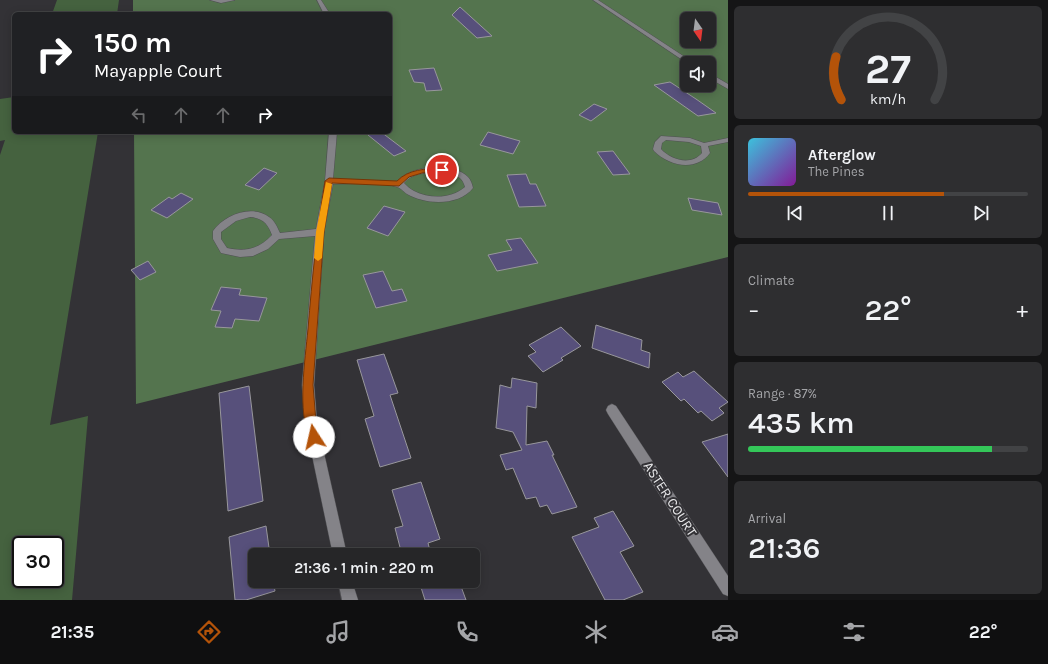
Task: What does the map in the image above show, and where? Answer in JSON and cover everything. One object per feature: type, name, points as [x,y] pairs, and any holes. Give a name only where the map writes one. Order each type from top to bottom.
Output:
[{"type":"street","points":[[212,0],[221,2],[233,0]]},
{"type":"street","points":[[319,0],[326,12]]},
{"type":"street","points":[[594,0],[680,56]]},
{"type":"street","points":[[716,79],[728,87]]},
{"type":"street","points":[[333,134],[329,181],[320,232],[308,385],[311,422],[338,548]]},
{"type":"street","points":[[704,145],[706,153],[703,158],[694,162],[680,162],[666,158],[657,149],[659,142],[664,138],[690,140],[704,145],[728,140]]},
{"type":"street","points":[[329,181],[399,184],[410,192],[431,199],[455,198],[469,188],[466,179],[458,173],[442,170],[422,171],[407,175],[399,184]]},
{"type":"street","points":[[277,236],[274,225],[266,218],[253,214],[237,216],[224,223],[216,231],[217,239],[224,251],[235,254],[250,254],[267,247],[277,236],[320,232]]},
{"type":"street","name":"ASTER COURT","points":[[612,410],[728,588]]},
{"type":"street","points":[[347,588],[350,600]]},
{"type":"green space","points":[[57,0],[119,0],[117,12],[53,12]]},
{"type":"green space","points":[[133,0],[728,0],[728,257],[136,404],[134,134],[392,134],[392,12],[133,12]]},
{"type":"green space","points":[[12,97],[12,134],[98,134],[50,425],[88,416],[72,600],[0,600],[0,155],[5,140],[0,141],[0,99]]},
{"type":"building","points":[[460,7],[492,36],[477,38],[452,15]]},
{"type":"building","points":[[434,68],[442,90],[426,91],[424,83],[414,82],[409,70]]},
{"type":"building","points":[[670,82],[680,89],[680,92],[685,92],[716,113],[698,116],[654,85]]},
{"type":"building","points":[[594,104],[607,109],[591,121],[579,115]]},
{"type":"building","points":[[488,132],[520,141],[513,154],[480,145]]},
{"type":"building","points":[[384,134],[406,151],[394,156],[368,135]]},
{"type":"building","points":[[613,151],[630,174],[613,175],[597,152]]},
{"type":"building","points":[[264,168],[277,173],[259,190],[245,185]]},
{"type":"building","points":[[526,174],[530,184],[536,184],[546,206],[519,207],[507,175]]},
{"type":"building","points":[[181,193],[193,199],[167,218],[151,210],[169,197],[172,199]]},
{"type":"building","points":[[688,198],[718,203],[722,215],[692,210]]},
{"type":"building","points":[[384,206],[405,212],[388,236],[367,228]]},
{"type":"building","points":[[521,238],[538,263],[497,271],[488,255],[512,250],[506,240]]},
{"type":"building","points":[[148,261],[156,272],[140,280],[131,270]]},
{"type":"building","points":[[383,271],[392,291],[402,289],[407,301],[376,308],[363,275]]},
{"type":"building","points":[[221,287],[241,289],[239,295],[267,298],[259,321],[235,319],[232,328],[215,327],[221,311],[211,310]]},
{"type":"building","points":[[596,325],[642,340],[641,350],[650,353],[649,368],[592,348]]},
{"type":"building","points":[[561,327],[581,346],[561,358],[563,360],[543,372],[528,356],[536,352],[529,345]]},
{"type":"building","points":[[384,354],[398,393],[390,395],[411,458],[380,467],[365,419],[374,416],[357,360]]},
{"type":"building","points":[[694,371],[728,402],[719,408],[724,413],[712,421],[701,411],[698,413],[684,399],[681,401],[662,382],[678,372],[683,377]]},
{"type":"building","points":[[512,378],[537,383],[536,408],[527,406],[526,445],[547,441],[554,455],[552,455],[577,507],[552,514],[547,505],[540,507],[536,497],[526,499],[513,468],[506,470],[500,455],[522,450],[513,432],[496,428],[500,385],[511,388]]},
{"type":"building","points":[[249,386],[263,501],[228,511],[219,393]]},
{"type":"building","points":[[728,434],[728,477],[702,442]]},
{"type":"building","points":[[421,482],[440,539],[428,543],[429,548],[400,548],[395,528],[403,526],[392,490]]},
{"type":"building","points":[[613,511],[634,546],[620,552],[643,592],[623,600],[605,600],[572,537],[599,527],[594,518]]},
{"type":"building","points":[[266,526],[269,548],[248,548],[248,588],[274,588],[275,591],[246,600],[235,600],[229,537]]},
{"type":"building","points":[[421,588],[462,588],[466,600],[425,600]]},
{"type":"slow traffic","points":[[318,258],[320,232],[328,184]]},
{"type":"route","points":[[314,437],[311,422],[308,385],[320,232],[329,181],[399,184],[407,175],[422,171],[442,170]]}]
